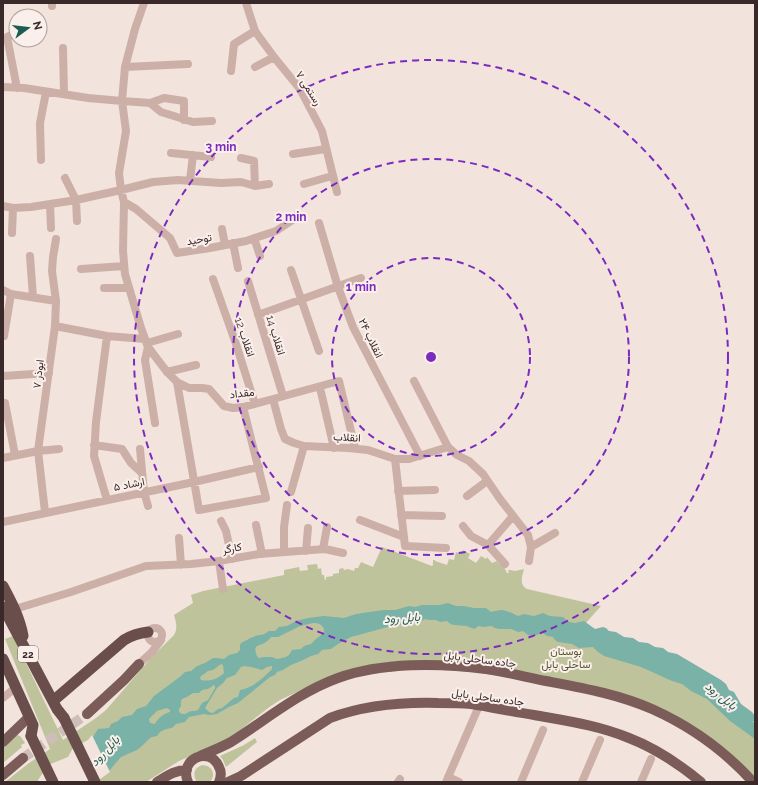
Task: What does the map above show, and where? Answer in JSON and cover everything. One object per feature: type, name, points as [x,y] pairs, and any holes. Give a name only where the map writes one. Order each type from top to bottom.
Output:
[{"type":"highway","points":[[3,586],[15,610],[22,630],[26,650]]},
{"type":"highway","name":"22","points":[[3,607],[58,709]]},
{"type":"highway","points":[[95,782],[58,709],[124,640],[137,634],[148,634]]},
{"type":"highway","name":"22","points":[[5,668],[16,687],[31,720]]},
{"type":"highway","points":[[31,720],[31,736],[53,782]]},
{"type":"main road","points":[[87,714],[139,664]]},
{"type":"main road","name":"جاده ساحلی بابل","points":[[198,757],[232,741],[308,691],[337,678],[356,673],[404,666],[464,667],[488,669],[593,690],[638,703],[666,716],[693,732],[725,755],[753,782]]},
{"type":"main road","name":"جاده ساحلی بایل","points":[[228,782],[242,776],[330,718],[365,708],[403,703],[479,706],[588,725],[630,738],[650,748],[669,758],[701,782]]},
{"type":"main road","points":[[3,742],[31,720]]},
{"type":"main road","points":[[188,781],[186,776],[191,762],[198,757],[206,756],[210,757],[216,762],[220,769],[221,777],[219,782]]},
{"type":"main road","points":[[3,775],[23,758]]},
{"type":"main road","points":[[158,782],[172,772],[187,770]]},
{"type":"main road","points":[[158,782],[164,780],[170,782]]},
{"type":"street","points":[[144,3],[125,67],[122,102],[126,131],[119,172],[124,202],[122,251],[125,274],[147,343],[145,360],[155,423]]},
{"type":"street","name":"رستمی ۷","points":[[246,3],[255,31],[300,89],[322,131],[337,192]]},
{"type":"street","points":[[231,71],[234,44],[255,31]]},
{"type":"street","points":[[9,48],[17,88]]},
{"type":"street","points":[[64,48],[64,94]]},
{"type":"street","points":[[255,67],[274,57]]},
{"type":"street","points":[[125,67],[188,64]]},
{"type":"street","points":[[3,87],[122,102],[150,103],[164,98],[184,101],[184,120]]},
{"type":"street","points":[[41,160],[40,123],[46,92]]},
{"type":"street","points":[[150,103],[161,112],[184,120],[193,122],[212,121]]},
{"type":"street","points":[[293,154],[326,149]]},
{"type":"street","points":[[171,153],[211,158]]},
{"type":"street","points":[[190,180],[193,155]]},
{"type":"street","points":[[241,158],[254,161],[255,186]]},
{"type":"street","points":[[304,184],[332,176]]},
{"type":"street","points":[[65,178],[76,200],[77,221]]},
{"type":"street","points":[[3,206],[13,208],[31,207],[76,200],[153,182],[190,180],[241,182],[255,186],[269,184]]},
{"type":"street","name":"توحید","points":[[124,202],[136,209],[170,238],[177,253],[229,244],[276,232],[294,219]]},
{"type":"street","points":[[50,204],[51,228]]},
{"type":"street","points":[[12,233],[13,208]]},
{"type":"street","name":"انقلاب ۲۴","points":[[319,223],[338,287],[353,327],[420,456]]},
{"type":"street","points":[[222,229],[238,268]]},
{"type":"street","points":[[254,238],[260,256]]},
{"type":"street","name":"ابوذر ۷","points":[[45,512],[38,451],[55,326],[56,301],[52,272],[56,239]]},
{"type":"street","points":[[30,256],[33,298]]},
{"type":"street","points":[[81,268],[124,266]]},
{"type":"street","points":[[291,270],[319,351]]},
{"type":"street","name":"انقلاب 12","points":[[212,278],[236,344],[255,404]]},
{"type":"street","points":[[258,315],[361,278]]},
{"type":"street","name":"انقلاب 14","points":[[248,281],[283,396]]},
{"type":"street","points":[[104,288],[129,288]]},
{"type":"street","points":[[3,290],[11,294],[56,301]]},
{"type":"street","points":[[4,336],[11,294]]},
{"type":"street","points":[[55,326],[147,343],[178,334]]},
{"type":"street","points":[[107,336],[94,445],[94,456],[107,500]]},
{"type":"street","name":"مقداد","points":[[147,343],[167,372],[177,382],[189,388],[209,389],[224,406],[233,408],[255,404],[339,381],[355,448]]},
{"type":"street","points":[[167,372],[196,365]]},
{"type":"street","points":[[3,376],[49,372]]},
{"type":"street","points":[[414,381],[448,447],[457,455],[469,461],[482,474],[528,534],[531,547],[529,561]]},
{"type":"street","points":[[177,382],[199,510],[266,498],[243,407]]},
{"type":"street","points":[[321,392],[334,448]]},
{"type":"street","name":"انقلاب","points":[[273,399],[285,439],[304,446],[355,448],[368,450],[395,459],[409,459],[448,447]]},
{"type":"street","points":[[3,403],[5,403],[15,456]]},
{"type":"street","points":[[94,445],[122,449],[131,463],[142,473]]},
{"type":"street","points":[[291,492],[304,446]]},
{"type":"street","points":[[140,449],[144,492],[148,506]]},
{"type":"street","points":[[3,458],[38,451],[59,450]]},
{"type":"street","points":[[395,459],[404,542]]},
{"type":"street","name":"ارشاد ۵","points":[[3,522],[258,467]]},
{"type":"street","points":[[466,496],[487,481]]},
{"type":"street","points":[[398,491],[435,490]]},
{"type":"street","points":[[284,552],[284,527],[287,505]]},
{"type":"street","points":[[401,515],[442,516]]},
{"type":"street","points":[[488,545],[513,516]]},
{"type":"street","points":[[360,520],[404,542],[446,548]]},
{"type":"street","points":[[221,521],[226,531],[232,559]]},
{"type":"street","points":[[256,525],[262,554]]},
{"type":"street","points":[[463,526],[471,536],[488,545],[505,564]]},
{"type":"street","points":[[324,549],[327,527]]},
{"type":"street","points":[[306,551],[308,528]]},
{"type":"street","points":[[531,547],[555,533]]},
{"type":"street","points":[[179,538],[181,565]]},
{"type":"street","name":"کارگر","points":[[15,610],[146,566],[181,565],[262,554],[324,549],[343,553]]},
{"type":"street","points":[[219,561],[223,589]]},
{"type":"street","points":[[152,628],[159,628],[162,631],[161,639],[152,652],[139,664],[146,650],[148,634],[152,628]]},
{"type":"street","points":[[3,698],[16,687]]},
{"type":"street","points":[[458,782],[447,780],[479,706]]},
{"type":"street","points":[[521,782],[543,730]]},
{"type":"street","points":[[582,782],[600,740]]},
{"type":"street","points":[[641,782],[651,759]]},
{"type":"green space","name":"بوستان ساحلی بابل","points":[[382,547],[432,566],[433,560],[447,565],[449,559],[454,560],[456,552],[461,554],[463,550],[470,554],[468,558],[476,563],[481,556],[486,559],[487,557],[492,563],[497,561],[499,564],[501,563],[507,573],[509,573],[508,570],[515,571],[524,569],[522,583],[527,589],[601,606],[578,632],[692,675],[755,721],[755,782],[706,740],[616,695],[437,666],[337,678],[295,693],[268,708],[234,735],[212,747],[179,761],[146,782],[5,782],[50,749],[5,639],[13,636],[63,740],[106,710],[151,658],[174,635],[176,623],[174,615],[193,603],[191,595],[203,591],[284,575],[284,570],[299,567],[300,571],[308,570],[307,565],[317,564],[318,569],[321,568],[322,575],[324,575],[326,580],[326,577],[339,573],[339,569],[343,568],[344,570],[348,569],[354,571],[355,568],[358,568],[361,562],[373,567]]},
{"type":"green space","points":[[18,735],[25,743],[21,745],[22,747],[3,763],[3,747]]},
{"type":"green space","points":[[255,738],[257,742],[226,767],[220,756]]},
{"type":"green space","points":[[203,765],[209,767],[212,771],[213,777],[210,782],[197,782],[195,779],[194,774],[196,769]]},
{"type":"water","name":"بابل رود","points":[[448,603],[456,606],[486,608],[491,612],[503,610],[518,616],[524,614],[534,616],[543,613],[550,616],[563,617],[569,622],[575,623],[584,621],[595,629],[603,627],[624,637],[633,638],[639,642],[648,643],[655,647],[663,648],[668,652],[677,654],[726,684],[729,690],[734,692],[741,704],[755,716],[755,721],[752,721],[755,724],[755,739],[730,721],[707,699],[691,691],[682,684],[641,667],[604,656],[593,647],[579,648],[572,644],[558,642],[553,637],[547,636],[543,633],[533,636],[528,635],[523,631],[518,632],[511,629],[499,629],[491,626],[479,626],[474,629],[467,626],[454,625],[447,621],[440,622],[425,619],[414,623],[395,625],[351,637],[331,649],[322,650],[318,654],[291,665],[270,677],[238,703],[217,714],[204,714],[189,717],[185,722],[176,724],[172,728],[160,732],[157,736],[150,738],[137,750],[121,757],[109,771],[92,782],[38,782],[69,759],[92,739],[98,729],[109,728],[111,724],[118,721],[122,717],[132,715],[137,709],[146,706],[154,696],[185,672],[191,671],[197,666],[213,658],[224,659],[229,655],[237,653],[240,650],[241,643],[250,638],[269,631],[275,631],[279,627],[287,626],[296,621],[308,618],[324,616],[344,618],[356,614],[383,610],[395,610],[409,606],[439,605]],"holes":[[[318,623],[324,628],[324,632],[311,644],[304,646],[301,649],[292,650],[286,657],[277,659],[272,657],[259,658],[257,656],[255,650],[258,646],[267,642],[271,637],[278,637],[300,626]],[[221,664],[223,665],[224,673],[213,680],[201,680],[200,677],[208,671],[213,670]],[[244,666],[262,670],[272,666],[272,669],[253,685],[240,690],[238,697],[234,698],[222,708],[213,713],[209,712],[205,708],[217,688],[227,678],[235,675],[241,667]],[[214,685],[215,686],[208,700],[202,703],[198,710],[185,714],[179,712],[182,699],[193,693],[199,693],[202,690],[208,689]],[[167,708],[170,710],[170,712],[161,716],[155,724],[150,723],[149,719],[157,711]]]},
{"type":"pier","points":[[92,735],[110,772],[96,782],[39,782],[38,780],[48,765],[68,757],[73,748],[88,740]]},
{"type":"tunnel","points":[[23,758],[87,714]]}]
